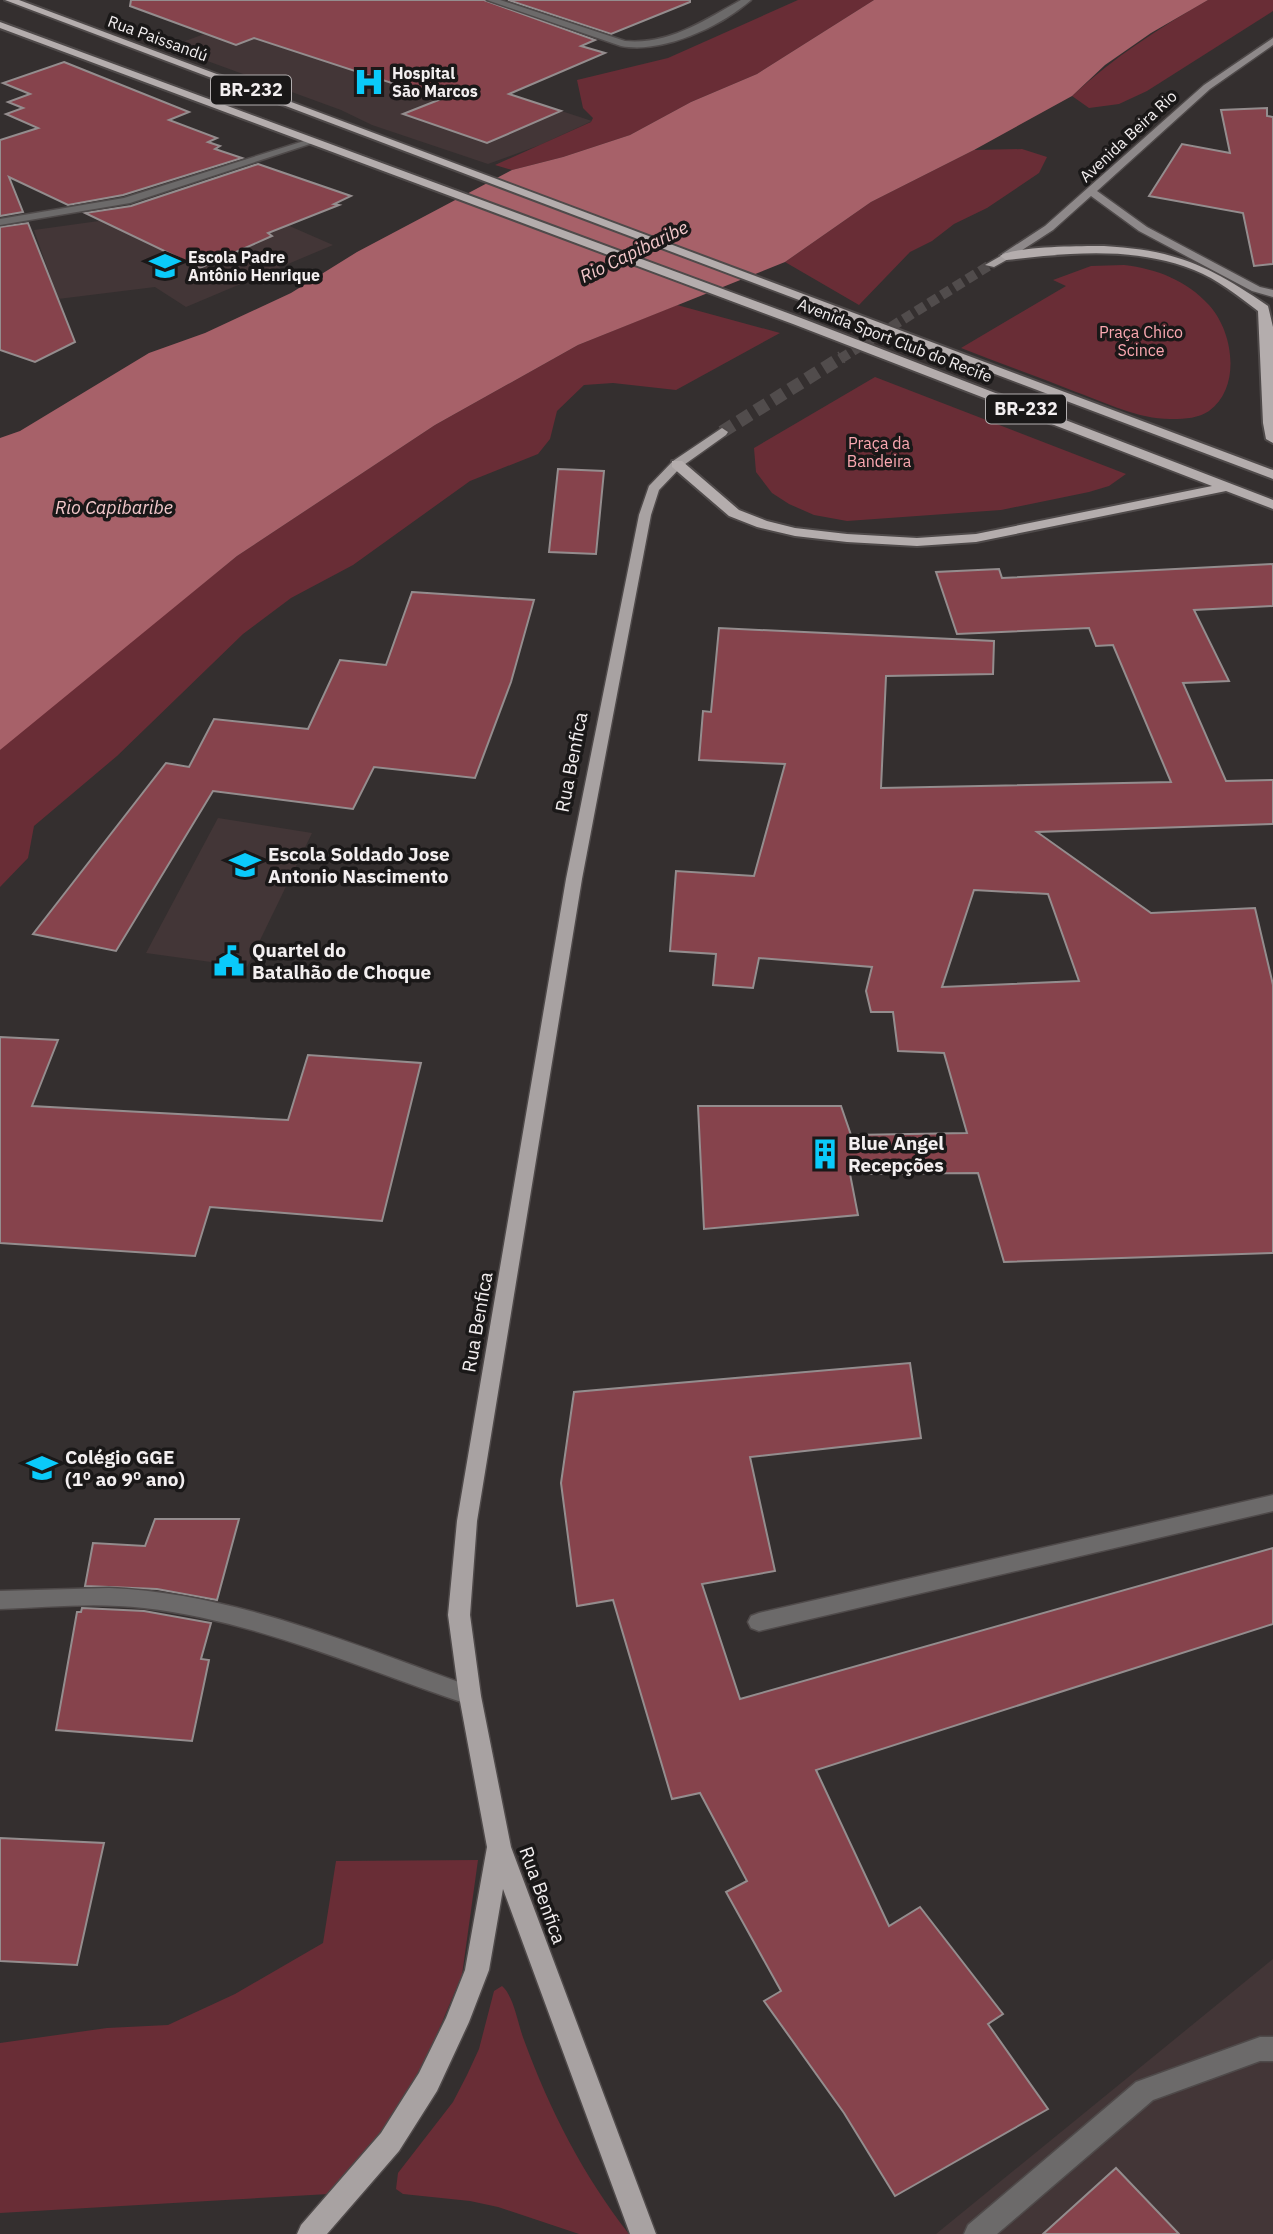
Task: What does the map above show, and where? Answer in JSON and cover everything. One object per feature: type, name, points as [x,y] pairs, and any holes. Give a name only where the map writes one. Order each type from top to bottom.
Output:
[{"type":"highway","name":"Rua Paissandú","points":[[19,1],[801,296]]},
{"type":"highway","name":"BR-232","points":[[0,24],[308,142]]},
{"type":"highway","name":"Avenida Sport Club do Recife","points":[[308,142],[461,195],[779,314],[1273,505]]},
{"type":"highway","points":[[1006,256],[1045,251],[1126,250],[1178,260],[1201,269],[1264,309],[1270,332],[1268,417],[1273,439]]},
{"type":"highway","name":"Avenida Sport Club do Recife","points":[[801,296],[1273,475]]},
{"type":"highway","points":[[677,464],[734,513],[762,524],[795,532],[917,542],[976,538],[1228,486]]},
{"type":"main road","name":"Avenida Beira Rio","points":[[1006,256],[1049,228],[1092,192],[1162,124],[1207,86],[1273,41]]},
{"type":"main road","points":[[1092,192],[1143,229],[1256,289],[1273,294]]},
{"type":"main road","points":[[990,265],[1006,256]]},
{"type":"main road","name":"Rua Benfica","points":[[643,2234],[499,1847],[470,1696],[458,1615],[467,1521],[574,879],[645,515],[653,489],[677,464],[722,432]]},
{"type":"main road","points":[[310,2234],[390,2142],[428,2082],[457,2022],[477,1970],[499,1847]]},
{"type":"street","points":[[491,0],[639,47],[664,43],[747,0]]},
{"type":"street","points":[[0,222],[126,201],[308,142]]},
{"type":"street","points":[[759,1622],[1273,1503]]},
{"type":"street","points":[[0,1600],[142,1599],[204,1609],[349,1652],[411,1677],[470,1696]]},
{"type":"street","points":[[977,2234],[1146,2091],[1260,2049],[1273,2049]]},
{"type":"shaded area","name":"Hospital São Marcos","points":[[245,19],[494,89],[592,121],[540,145],[488,164],[372,125],[341,110],[169,47]]},
{"type":"shaded area","name":"Escola Padre Antônio Henrique","points":[[207,190],[333,245],[186,307],[155,287],[58,299],[34,230],[142,215]]},
{"type":"shaded area","name":"Escola Soldado Jose Antonio Nascimento","points":[[218,818],[312,833],[247,967],[146,953]]},
{"type":"shaded area","points":[[1273,1959],[1273,2234],[936,2234]]},
{"type":"green space","points":[[798,0],[874,0],[757,74],[691,102],[630,135],[512,170],[495,165],[591,122],[593,118],[583,108],[577,80],[668,58]]},
{"type":"green space","points":[[1208,0],[1273,0],[1273,11],[1147,91],[1119,104],[1089,108],[1072,96],[1137,44]]},
{"type":"green space","points":[[1022,149],[1047,157],[1039,173],[987,208],[954,224],[932,241],[910,252],[859,305],[785,262],[871,202],[974,150]]},
{"type":"green space","name":"Praça Chico Scince","points":[[1124,265],[1148,269],[1181,282],[1200,296],[1217,316],[1228,344],[1230,374],[1219,401],[1209,411],[1192,418],[1173,419],[1136,414],[961,348],[1066,286],[1053,280],[1091,266]]},
{"type":"green space","points":[[677,305],[780,333],[676,390],[613,383],[584,385],[557,411],[550,439],[538,454],[470,481],[353,565],[291,598],[243,634],[117,756],[34,826],[28,858],[0,887],[0,750],[20,731],[237,556],[435,425],[578,345]]},
{"type":"green space","name":"Praça da Bandeira","points":[[875,377],[1126,474],[1109,486],[1089,492],[1001,510],[847,521],[814,515],[772,493],[756,472],[754,448]]},
{"type":"green space","points":[[478,1860],[462,1975],[418,2079],[384,2133],[329,2194],[0,2213],[0,2043],[107,2028],[168,2025],[235,1994],[323,1943],[336,1861]]},
{"type":"green space","points":[[502,1986],[510,1997],[534,2066],[569,2142],[612,2212],[629,2234],[579,2234],[498,2207],[470,2201],[403,2194],[396,2189],[398,2173],[453,2102],[479,2049],[494,1991]]},
{"type":"water","name":"Rio Capibaribe","points":[[874,0],[1208,0],[1151,33],[1105,65],[1072,96],[871,202],[785,262],[578,345],[435,425],[237,556],[0,750],[0,438],[20,431],[149,353],[205,333],[291,293],[357,252],[512,170],[630,135],[691,102],[757,74]]},
{"type":"building","points":[[131,0],[484,0],[595,40],[581,46],[605,53],[509,94],[561,111],[487,143],[403,114],[441,99],[254,38],[236,45],[130,6]]},
{"type":"building","points":[[508,0],[690,0],[690,2],[611,34]]},
{"type":"building","points":[[64,62],[189,112],[169,120],[217,138],[208,142],[220,146],[215,149],[242,158],[123,195],[68,205],[9,177],[23,212],[0,216],[0,140],[38,128],[6,114],[23,108],[8,102],[30,94],[3,83]]},
{"type":"building","points":[[1267,108],[1267,116],[1273,117],[1273,264],[1254,266],[1243,213],[1149,196],[1182,144],[1230,153],[1221,110]]},
{"type":"building","points":[[258,164],[351,196],[334,204],[339,205],[268,233],[272,236],[200,268],[85,213],[131,206]]},
{"type":"building","points":[[28,223],[75,342],[35,362],[0,350],[0,227]]},
{"type":"building","points":[[558,469],[604,471],[596,554],[549,552]]},
{"type":"building","points":[[1273,564],[1273,606],[1194,610],[1229,681],[1183,683],[1226,781],[1273,780],[1273,824],[1037,832],[1151,913],[1255,908],[1273,985],[1273,1253],[1004,1262],[978,1173],[850,1174],[858,1215],[704,1229],[698,1106],[841,1106],[851,1135],[967,1133],[944,1053],[898,1051],[893,1012],[871,1012],[866,991],[872,967],[759,958],[753,988],[713,985],[716,954],[670,951],[676,871],[754,876],[785,764],[699,760],[703,711],[711,712],[719,628],[994,641],[993,674],[886,676],[881,788],[1171,782],[1113,645],[1096,646],[1089,628],[957,634],[936,572],[999,569],[1002,578]],"holes":[[[974,890],[1048,894],[1079,981],[942,987]]]},
{"type":"building","points":[[412,592],[534,600],[511,682],[475,778],[374,767],[353,809],[213,791],[116,951],[33,934],[166,763],[189,767],[214,719],[308,729],[340,660],[386,665]]},
{"type":"building","points":[[0,1037],[58,1040],[32,1106],[288,1120],[308,1055],[421,1063],[382,1221],[210,1207],[195,1256],[0,1243]]},
{"type":"building","points":[[910,1363],[921,1438],[750,1457],[775,1571],[702,1584],[740,1699],[1273,1548],[1273,1624],[816,1770],[889,1926],[920,1907],[1003,2014],[988,2024],[1048,2109],[895,2196],[844,2113],[764,2001],[781,1991],[726,1892],[747,1881],[700,1793],[672,1799],[613,1600],[577,1606],[561,1483],[574,1392]]},
{"type":"building","points":[[155,1519],[239,1519],[217,1600],[157,1589],[85,1586],[93,1543],[145,1546]]},
{"type":"building","points":[[82,1608],[144,1611],[211,1623],[201,1659],[209,1660],[192,1741],[56,1730],[77,1612],[81,1612]]},
{"type":"building","points":[[0,1838],[104,1843],[77,1965],[0,1961]]},
{"type":"building","points":[[1116,2168],[1179,2234],[1043,2234]]},
{"type":"tunnel","points":[[840,359],[990,265]]},
{"type":"tunnel","points":[[722,432],[842,357]]},
{"type":"place","name":"Hospital São Marcos","points":[[369,82]]},
{"type":"place","name":"Escola Padre Antônio Henrique","points":[[165,266]]},
{"type":"place","name":"Escola Soldado Jose Antonio Nascimento","points":[[245,865]]},
{"type":"place","name":"Quartel do Batalhão de Choque","points":[[229,961]]},
{"type":"place","name":"Blue Angel Recepções","points":[[825,1154]]},
{"type":"place","name":"Colégio GGE (1º ao 9º ano)","points":[[42,1468]]}]
